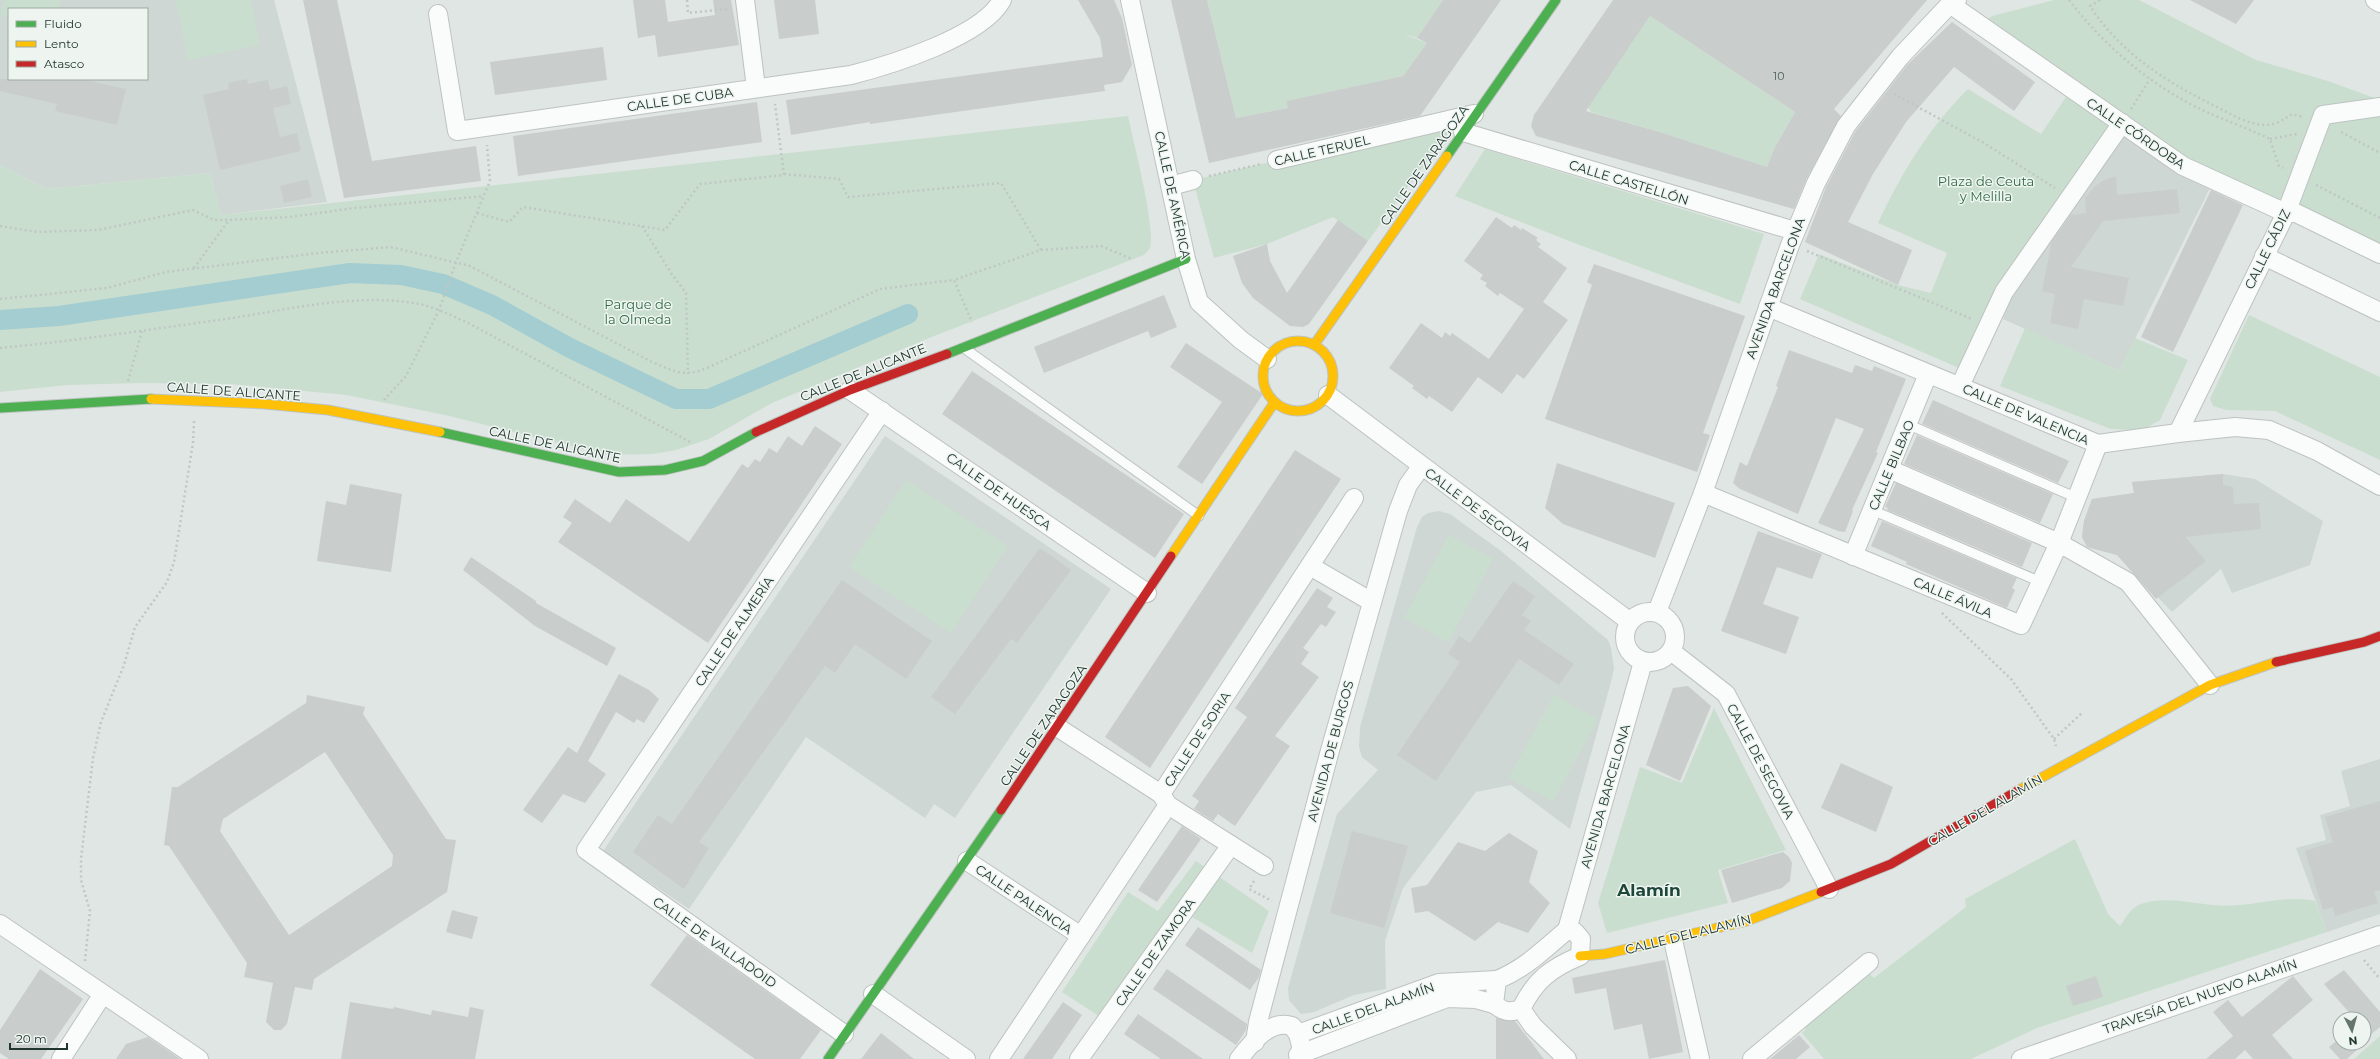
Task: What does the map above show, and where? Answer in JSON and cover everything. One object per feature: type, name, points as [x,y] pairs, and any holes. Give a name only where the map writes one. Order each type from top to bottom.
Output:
[{"type":"street","name":"CALLE DE CUBA","points":[[438,14],[457,130],[851,75],[899,62],[960,35],[982,21],[1002,0]]},
{"type":"street","name":"CALLE DE AMÉRICA","points":[[1130,0],[1186,259],[1199,302],[1241,340],[1267,359]]},
{"type":"street","name":"CALLE DE ZARAGOZA","points":[[1314,345],[1463,132],[1474,114],[1556,0]]},
{"type":"street","points":[[2375,0],[2380,3]]},
{"type":"street","name":"AVENIDA BARCELONA","points":[[1657,612],[1703,493],[1793,238],[1816,183],[1846,126],[1900,57],[1954,2]]},
{"type":"street","name":"CALLE CÓRDOBA","points":[[1954,2],[2183,166],[2286,213],[2296,213],[2380,254]]},
{"type":"street","points":[[745,3],[764,87]]},
{"type":"street","points":[[2318,126],[2323,115],[2380,107]]},
{"type":"street","name":"CALLE TERUEL","points":[[1277,160],[1474,114]]},
{"type":"street","points":[[1960,386],[2004,292],[2122,123]]},
{"type":"street","name":"CALLE CÁDIZ","points":[[2178,433],[2286,213],[2318,126]]},
{"type":"street","name":"CALLE CASTELLÓN","points":[[1463,132],[1793,238]]},
{"type":"street","points":[[1171,186],[1193,180]]},
{"type":"street","points":[[2264,256],[2380,312]]},
{"type":"street","name":"CALLE DE ALICANTE","points":[[0,408],[122,400],[199,400],[280,405],[366,416],[619,472],[665,470],[703,461],[745,437],[850,390],[963,348],[1186,259]]},
{"type":"street","name":"CALLE DE VALENCIA","points":[[1768,307],[2098,444],[2235,427],[2269,430],[2317,451],[2380,486]]},
{"type":"street","points":[[1301,342],[1314,345],[1325,354],[1332,367],[1333,382],[1328,395],[1317,406],[1303,411],[1288,410],[1274,402],[1267,394],[1263,382],[1263,370],[1267,359],[1276,349],[1288,343],[1301,342]]},
{"type":"street","name":"CALLE BILBAO","points":[[1853,556],[1928,374]]},
{"type":"street","name":"CALLE DE HUESCA","points":[[850,390],[1147,593]]},
{"type":"street","name":"CALLE DE SEGOVIA","points":[[1328,395],[1421,467],[1629,621]]},
{"type":"street","name":"CALLE DE ZARAGOZA","points":[[828,1059],[844,1034],[967,861],[1274,402]]},
{"type":"street","name":"CALLE DE ALMERÍA","points":[[586,850],[882,411]]},
{"type":"street","name":"CALLE ÁVILA","points":[[1703,493],[2021,625],[2059,543],[2098,444]]},
{"type":"street","name":"AVENIDA DE BURGOS","points":[[1255,1042],[1258,1022],[1329,754],[1398,511],[1408,485],[1421,467]]},
{"type":"street","points":[[1889,469],[2059,543],[2128,582],[2210,685]]},
{"type":"street","name":"CALLE DE SORIA","points":[[1000,1059],[1081,936],[1164,799],[1354,498]]},
{"type":"street","points":[[1310,566],[1372,602]]},
{"type":"street","points":[[1649,611],[1657,612],[1668,620],[1674,630],[1675,644],[1671,652],[1663,659],[1655,662],[1643,662],[1631,655],[1625,646],[1624,630],[1629,621],[1636,615],[1649,611]]},
{"type":"street","name":"CALLE DEL ALAMÍN","points":[[1580,956],[1605,954],[1673,940],[1747,922],[1891,864],[2061,766],[2210,685],[2266,664],[2364,642],[2380,636]]},
{"type":"street","name":"CALLE DE SEGOVIA","points":[[1671,652],[1726,694],[1829,889]]},
{"type":"street","name":"AVENIDA BARCELONA","points":[[1567,930],[1643,662]]},
{"type":"street","points":[[1057,727],[1264,866]]},
{"type":"street","name":"CALLE DE ZAMORA","points":[[1079,1059],[1231,845]]},
{"type":"street","name":"CALLE DE VALLADOID","points":[[586,850],[844,1034]]},
{"type":"street","name":"CALLE PALENCIA","points":[[967,861],[1081,936]]},
{"type":"street","points":[[0,924],[199,1059]]},
{"type":"street","points":[[1567,930],[1575,932],[1581,939],[1580,956],[1550,971],[1528,994],[1521,1009],[1533,1026],[1567,1059]]},
{"type":"street","name":"CALLE DEL ALAMÍN","points":[[1298,1034],[1439,983],[1496,980],[1516,972],[1543,953],[1567,930]]},
{"type":"street","name":"TRAVESÍA DEL NUEVO ALAMÍN","points":[[2021,1059],[2380,935]]},
{"type":"street","points":[[1673,940],[1700,1059]]},
{"type":"street","points":[[1752,1059],[1869,962]]},
{"type":"street","points":[[1494,1004],[1496,980]]},
{"type":"street","points":[[61,1059],[103,994]]},
{"type":"street","points":[[873,994],[966,1059]]},
{"type":"street","name":"CALLE DEL ALAMÍN","points":[[1296,1057],[1447,998],[1476,999],[1494,1004],[1502,1010],[1511,1012],[1521,1009]]},
{"type":"street","points":[[1239,1059],[1270,1027],[1282,1023],[1292,1026],[1298,1034],[1301,1046],[1296,1057]]},
{"type":"lane","points":[[963,348],[1199,516]]},
{"type":"lane","points":[[1907,424],[2077,498]]},
{"type":"lane","points":[[1872,510],[2041,582]]},
{"type":"path","points":[[686,0],[688,13],[745,3]]},
{"type":"path","points":[[2069,0],[2115,52],[2150,79],[2195,106],[2270,139],[2318,126]]},
{"type":"path","points":[[2100,0],[2090,6],[2102,25],[2118,42],[2150,69],[2198,98],[2248,123],[2268,125],[2279,122],[2292,114],[2380,152]]},
{"type":"path","points":[[2122,123],[2150,79]]},
{"type":"path","points":[[1878,85],[1984,143],[2070,198]]},
{"type":"path","points":[[764,87],[784,174]]},
{"type":"path","points":[[366,416],[406,376],[439,310],[454,267],[490,181],[485,126]]},
{"type":"path","points":[[2270,139],[2279,166],[2380,218]]},
{"type":"path","name":"CALLE TERUEL","points":[[1193,180],[1277,160]]},
{"type":"path","points":[[477,212],[509,222],[523,207],[665,230],[700,184],[784,174],[839,179],[848,197],[1001,183],[1041,250]]},
{"type":"path","points":[[0,226],[37,232],[98,230],[193,210],[214,220],[230,220],[290,217],[355,208],[484,196]]},
{"type":"path","points":[[194,269],[230,220]]},
{"type":"path","points":[[642,226],[671,273],[686,293],[688,374]]},
{"type":"path","points":[[1793,238],[1988,325]]},
{"type":"path","points":[[0,298],[107,288],[166,272],[318,253],[391,247],[470,266],[652,362],[670,370],[688,374],[709,367],[880,289],[954,280],[1041,250],[1101,246],[1136,261],[1143,275]]},
{"type":"path","points":[[954,280],[980,340]]},
{"type":"path","points":[[0,348],[251,316],[324,302],[378,301],[414,303],[439,310],[468,323],[714,454]]},
{"type":"path","points":[[122,400],[142,331]]},
{"type":"path","points":[[84,981],[90,911],[81,880],[81,859],[93,758],[101,722],[124,665],[135,627],[167,582],[174,562],[193,443],[193,426],[199,400]]},
{"type":"path","points":[[1942,592],[1936,607],[2011,679],[2054,739],[2061,766]]},
{"type":"path","points":[[2054,739],[2083,712]]},
{"type":"path","points":[[1264,866],[1249,889],[1288,910]]},
{"type":"path","points":[[2351,945],[2380,980]]},
{"type":"shaded area","points":[[0,0],[274,0],[327,202],[221,215],[210,173],[47,189],[0,165]]},
{"type":"shaded area","points":[[2126,132],[2211,186],[2119,371],[2003,319],[2013,294]]},
{"type":"shaded area","points":[[885,436],[1111,589],[955,818],[934,804],[925,818],[806,737],[689,909],[603,851]]},
{"type":"shaded area","points":[[2223,474],[2255,479],[2323,521],[2310,565],[2232,593],[2221,569],[2172,612],[2117,555],[2087,547],[2082,537],[2084,521],[2092,499],[2134,493],[2132,482]]},
{"type":"shaded area","points":[[1439,511],[1450,514],[1501,551],[1608,640],[1611,648],[1614,668],[1611,682],[1570,829],[1511,785],[1476,792],[1403,888],[1385,941],[1386,989],[1354,995],[1314,1012],[1301,1014],[1289,1000],[1288,988],[1337,814],[1378,770],[1362,757],[1359,747],[1360,727],[1417,527],[1422,517],[1428,513]]},
{"type":"shaded area","points":[[2380,759],[2380,914],[2327,932],[2296,848],[2326,840],[2320,815],[2350,806],[2341,771]]},
{"type":"green space","points":[[4,0],[61,0],[59,8],[8,8],[8,17],[0,15]]},
{"type":"green space","points":[[176,0],[251,0],[260,45],[188,60]]},
{"type":"green space","points":[[1207,0],[1443,0],[1417,38],[1403,34],[1427,43],[1403,76],[1286,101],[1288,108],[1236,118]]},
{"type":"green space","points":[[2054,0],[2139,0],[2256,60],[2328,81],[2380,100],[2380,248],[2175,155],[1985,21],[1992,16]]},
{"type":"green space","points":[[1650,16],[1795,112],[1775,147],[1767,167],[1663,133],[1591,112],[1588,107]]},
{"type":"green space","name":"Plaza de Ceuta y Melilla","points":[[1968,89],[2041,134],[2070,91],[2122,132],[2011,294],[1975,375],[1800,299],[1819,254],[1898,285],[1931,293],[1947,253],[1878,223],[1896,187],[1917,152],[1941,119]]},
{"type":"green space","name":"Parque de la Olmeda","points":[[1128,116],[1150,222],[1150,248],[1144,255],[934,336],[772,403],[709,439],[676,450],[653,454],[608,455],[445,415],[346,395],[231,384],[140,383],[67,385],[0,392],[0,165],[47,189],[210,173],[221,215]]},
{"type":"green space","points":[[1459,118],[1368,241],[1333,217],[1267,244],[1214,258],[1193,180]]},
{"type":"green space","points":[[1485,149],[1764,234],[1740,304],[1577,244],[1455,196]]},
{"type":"green space","points":[[2249,315],[2380,377],[2380,460],[2275,411],[2226,410],[2213,406],[2210,399]]},
{"type":"green space","points":[[2025,328],[2119,371],[2135,338],[2188,360],[2160,420],[2146,428],[2131,430],[2111,429],[2000,386]]},
{"type":"green space","points":[[906,480],[1008,546],[951,633],[849,567]]},
{"type":"green space","points":[[1449,535],[1493,559],[1448,642],[1404,618]]},
{"type":"green space","points":[[1554,695],[1598,719],[1553,801],[1509,778]]},
{"type":"green space","points":[[1714,708],[1786,850],[1718,870],[1728,903],[1607,933],[1598,903],[1640,767],[1682,783]]},
{"type":"green space","points":[[2075,839],[2108,914],[2120,926],[2137,906],[2159,900],[2227,906],[2278,900],[2303,899],[2315,901],[2327,932],[2037,1028],[1971,1059],[1824,1059],[1802,1033],[1806,1029],[1804,1026],[1870,974],[1874,978],[1966,907],[1965,899]]},
{"type":"green space","points":[[1196,861],[1269,911],[1252,953],[1184,912],[1108,1022],[1062,992],[1128,892],[1158,911]]},
{"type":"green space","points":[[2380,1036],[2380,1059],[2354,1059],[2363,1051],[2372,1051],[2372,1043]]},
{"type":"building","points":[[303,0],[337,0],[372,161],[476,146],[481,181],[344,198]]},
{"type":"building","points":[[633,0],[665,0],[668,22],[715,15],[713,0],[731,0],[739,45],[658,57],[655,35],[638,38]]},
{"type":"building","points":[[774,0],[815,0],[819,34],[779,39]]},
{"type":"building","points":[[1078,0],[1114,0],[1122,18],[1132,65],[1122,82],[1104,85],[1105,91],[870,124],[870,122],[791,135],[786,100],[1103,57],[1100,38]]},
{"type":"building","points":[[1171,0],[1207,0],[1236,118],[1288,108],[1286,101],[1403,76],[1427,43],[1417,38],[1443,0],[1501,0],[1420,116],[1209,163]]},
{"type":"building","points":[[1613,0],[1927,0],[1834,109],[1841,116],[1807,178],[1794,209],[1536,136],[1531,126],[1534,115]],"holes":[[[1650,16],[1795,112],[1775,147],[1767,167],[1663,133],[1586,111]]]},
{"type":"building","points":[[2190,0],[2254,0],[2236,24]]},
{"type":"building","points":[[1952,22],[2035,82],[2014,111],[1954,67],[1906,122],[1873,174],[1848,222],[1912,250],[1898,285],[1805,242],[1826,187],[1855,132],[1908,64]]},
{"type":"building","points":[[603,47],[607,80],[495,95],[490,62]]},
{"type":"building","points":[[0,79],[86,80],[126,89],[117,125],[55,111],[57,104],[0,91]]},
{"type":"building","points":[[247,79],[248,84],[268,80],[270,90],[287,86],[291,104],[273,108],[280,137],[297,133],[301,151],[220,170],[203,95],[229,89],[228,83]]},
{"type":"building","points":[[757,102],[762,142],[518,176],[513,136]]},
{"type":"building","points":[[2116,176],[2117,195],[2177,189],[2180,213],[2103,221],[2071,267],[2129,278],[2123,306],[2084,299],[2078,329],[2050,323],[2055,294],[2042,291],[2052,241],[2071,215],[2086,213],[2085,198],[2095,186],[2106,179]]},
{"type":"building","points":[[308,179],[312,197],[284,203],[280,186]]},
{"type":"building","points":[[2211,190],[2243,205],[2173,352],[2141,337]]},
{"type":"building","points":[[1496,217],[1512,228],[1514,225],[1521,230],[1522,228],[1538,238],[1536,240],[1541,244],[1538,247],[1567,268],[1543,302],[1568,320],[1524,379],[1517,374],[1502,394],[1478,377],[1452,412],[1429,396],[1427,399],[1412,388],[1414,386],[1389,368],[1421,323],[1442,338],[1445,332],[1450,336],[1452,333],[1489,359],[1524,309],[1500,293],[1498,296],[1485,286],[1487,283],[1480,279],[1483,275],[1464,261]]},
{"type":"building","points":[[1338,220],[1368,241],[1309,324],[1303,327],[1290,326],[1253,298],[1242,283],[1233,256],[1267,244],[1270,261],[1287,293]]},
{"type":"building","points":[[1594,264],[1745,316],[1703,433],[1710,435],[1697,472],[1545,419],[1592,285],[1587,282]]},
{"type":"building","points":[[1164,295],[1177,327],[1151,338],[1148,331],[1044,373],[1034,347]]},
{"type":"building","points":[[1186,343],[1263,394],[1202,484],[1177,467],[1222,402],[1170,367]]},
{"type":"building","points":[[1789,350],[1852,373],[1855,365],[1872,371],[1874,366],[1906,379],[1876,452],[1878,453],[1852,510],[1853,511],[1845,532],[1838,531],[1818,523],[1864,429],[1836,418],[1798,514],[1740,489],[1733,483],[1740,462],[1747,466],[1778,387],[1776,386]]},
{"type":"building","points":[[972,371],[1184,514],[1155,558],[942,414]]},
{"type":"building","points":[[1933,400],[2069,461],[2058,483],[1922,424]]},
{"type":"building","points":[[815,426],[842,444],[708,643],[558,542],[572,523],[563,517],[575,499],[610,523],[626,499],[689,542],[742,464],[748,468],[755,459],[760,462],[769,448],[777,453],[788,436],[802,446]]},
{"type":"building","points":[[1917,435],[2053,494],[2040,523],[1904,464]]},
{"type":"building","points":[[1295,450],[1341,479],[1150,768],[1105,737]]},
{"type":"building","points":[[1557,463],[1675,503],[1655,558],[1563,524],[1545,508]]},
{"type":"building","points":[[2223,474],[2223,485],[2233,487],[2234,504],[2259,503],[2261,529],[2185,537],[2206,561],[2156,599],[2117,555],[2087,547],[2082,537],[2084,521],[2092,499],[2134,493],[2132,482]]},
{"type":"building","points":[[1896,483],[2032,543],[2022,567],[1887,510],[1888,508],[1885,507]]},
{"type":"building","points":[[350,484],[402,494],[391,572],[317,561],[326,501],[346,505]]},
{"type":"building","points":[[1882,521],[2017,578],[2012,588],[2015,590],[2007,608],[1906,564],[1907,562],[1871,546]]},
{"type":"building","points":[[1758,531],[1822,554],[1812,579],[1777,567],[1763,604],[1799,617],[1786,654],[1721,631]]},
{"type":"building","points":[[1040,548],[1071,570],[1017,643],[1011,639],[955,714],[931,697]]},
{"type":"building","points":[[471,557],[536,601],[536,603],[616,648],[607,666],[535,626],[463,570]]},
{"type":"building","points":[[842,580],[932,641],[906,679],[855,644],[835,673],[825,666],[699,842],[709,848],[684,889],[633,852],[658,815],[672,824]]},
{"type":"building","points":[[1513,581],[1535,596],[1522,615],[1531,621],[1524,630],[1574,664],[1559,685],[1519,659],[1436,781],[1397,755],[1460,662],[1448,654],[1459,636],[1470,643]]},
{"type":"building","points":[[1317,588],[1333,598],[1327,607],[1336,612],[1326,627],[1321,624],[1303,648],[1309,652],[1301,664],[1319,677],[1275,736],[1290,746],[1235,826],[1218,814],[1213,821],[1194,809],[1199,801],[1192,796],[1247,717],[1235,708]]},
{"type":"building","points":[[619,674],[649,690],[659,699],[644,723],[637,719],[634,723],[616,712],[588,761],[606,774],[585,803],[563,794],[542,823],[523,810],[568,747],[577,753]]},
{"type":"building","points":[[1688,686],[1711,706],[1680,781],[1646,765],[1673,688]]},
{"type":"building","points":[[307,695],[365,707],[363,714],[446,839],[456,840],[447,892],[314,979],[312,990],[295,987],[287,1024],[281,1030],[274,1030],[266,1022],[273,983],[244,977],[247,963],[169,846],[164,845],[172,787],[178,787],[306,703]],"holes":[[[325,752],[393,855],[392,866],[289,935],[220,831],[223,819]]]},
{"type":"building","points":[[1841,763],[1893,787],[1876,832],[1821,808]]},
{"type":"building","points":[[2380,801],[2380,890],[2374,892],[2378,903],[2335,916],[2333,907],[2323,910],[2305,851],[2333,842],[2325,817]]},
{"type":"building","points":[[1182,826],[1201,839],[1157,902],[1138,890]]},
{"type":"building","points":[[1352,831],[1408,846],[1384,928],[1330,913]]},
{"type":"building","points":[[1509,833],[1538,851],[1529,882],[1550,903],[1528,933],[1498,922],[1475,941],[1428,911],[1415,913],[1411,888],[1427,885],[1458,842],[1485,851]]},
{"type":"building","points":[[1783,852],[1789,857],[1792,863],[1790,881],[1782,888],[1732,903],[1721,870]]},
{"type":"building","points":[[452,910],[478,917],[472,939],[446,932]]},
{"type":"building","points":[[1198,927],[1261,970],[1259,977],[1250,990],[1185,945]]},
{"type":"building","points":[[687,935],[821,1030],[800,1059],[755,1059],[650,985]]},
{"type":"building","points":[[1665,960],[1683,1052],[1649,1059],[1642,1024],[1614,1030],[1606,988],[1575,994],[1572,978]]},
{"type":"building","points":[[40,969],[83,999],[41,1059],[9,1059],[0,1053],[0,1030]]},
{"type":"building","points":[[1167,969],[1247,1024],[1246,1030],[1236,1045],[1153,989]]},
{"type":"building","points":[[2344,970],[2380,1012],[2380,1027],[2372,1034],[2372,1011],[2348,1011],[2324,984]]},
{"type":"building","points":[[2096,976],[2103,997],[2073,1006],[2066,986]]},
{"type":"building","points":[[2293,976],[2313,1000],[2272,1035],[2293,1059],[2253,1059],[2245,1050],[2235,1059],[2206,1059],[2233,1036],[2213,1012],[2228,1000],[2242,1017]]},
{"type":"building","points":[[350,1002],[393,1009],[394,1007],[431,1015],[432,1010],[468,1017],[470,1007],[484,1010],[475,1059],[341,1059]]},
{"type":"building","points":[[1063,1002],[1082,1015],[1052,1059],[1023,1059]]},
{"type":"building","points":[[1138,1014],[1203,1059],[1161,1059],[1124,1034]]},
{"type":"building","points":[[1496,1018],[1515,1021],[1544,1059],[1496,1059]]},
{"type":"building","points":[[881,1033],[914,1059],[861,1059]]},
{"type":"building","points":[[1799,1035],[1810,1047],[1796,1059],[1770,1059]]},
{"type":"building","points":[[148,1037],[180,1059],[116,1059],[126,1044]]},
{"type":"building","points":[[2333,1051],[2356,1051],[2347,1059],[2340,1059]]},
{"type":"waterway","points":[[0,320],[59,316],[350,273],[401,275],[443,284],[492,305],[570,348],[676,399],[709,399],[908,314]]},
{"type":"traffic: fast","points":[[1447,156],[1556,0]]},
{"type":"traffic: fast","points":[[947,354],[1186,259]]},
{"type":"traffic: fast","points":[[0,408],[151,399]]},
{"type":"traffic: fast","points":[[440,432],[619,472],[665,470],[703,461],[756,432]]},
{"type":"traffic: fast","points":[[828,1059],[1001,810]]},
{"type":"traffic: slow","points":[[1314,345],[1447,156]]},
{"type":"traffic: slow","points":[[1298,341],[1317,347],[1327,357],[1333,376],[1327,395],[1317,405],[1298,411],[1279,405],[1269,395],[1263,376],[1269,357],[1279,347],[1298,341]]},
{"type":"traffic: slow","points":[[151,399],[265,404],[328,410],[440,432]]},
{"type":"traffic: slow","points":[[1171,556],[1274,403]]},
{"type":"traffic: slow","points":[[2019,790],[2210,685],[2276,662]]},
{"type":"traffic: slow","points":[[1580,956],[1605,954],[1747,921],[1821,892]]},
{"type":"traffic: jam","points":[[756,432],[850,390],[947,354]]},
{"type":"traffic: jam","points":[[1001,810],[1171,556]]},
{"type":"traffic: jam","points":[[2276,662],[2364,642],[2380,636]]},
{"type":"traffic: jam","points":[[1821,892],[1891,864],[2019,790]]},
{"type":"district","name":"Alamín","points":[[1649,890]]}]
